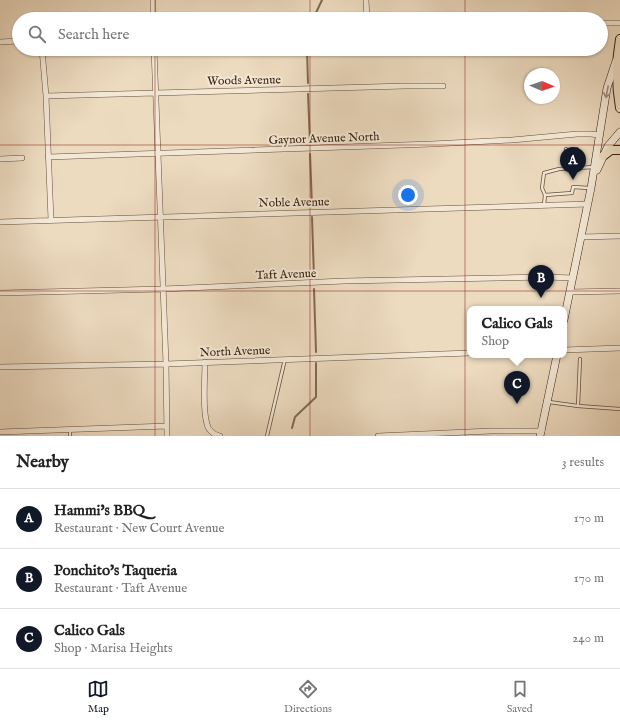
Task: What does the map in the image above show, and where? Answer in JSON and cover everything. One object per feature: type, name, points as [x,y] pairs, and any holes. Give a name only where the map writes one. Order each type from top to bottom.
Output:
[{"type":"main road","points":[[620,39],[617,90],[620,108]]},
{"type":"main road","points":[[567,306],[591,188],[607,88],[618,55]]},
{"type":"main road","points":[[591,188],[608,146],[620,132]]},
{"type":"main road","points":[[603,156],[611,150],[620,150]]},
{"type":"main road","points":[[541,433],[556,358]]},
{"type":"street","points":[[153,0],[153,12]]},
{"type":"street","points":[[366,0],[367,12]]},
{"type":"street","points":[[608,23],[620,23]]},
{"type":"street","points":[[0,42],[12,41]]},
{"type":"street","points":[[43,56],[46,96],[51,220]]},
{"type":"street","points":[[154,56],[166,364],[167,436]]},
{"type":"street","name":"Woods Avenue","points":[[46,96],[156,92],[443,86]]},
{"type":"street","name":"Gaynor Avenue North","points":[[48,157],[158,152],[204,152],[432,144],[512,140],[577,134],[591,134],[599,136]]},
{"type":"street","points":[[0,159],[22,158]]},
{"type":"street","name":"Noble Avenue","points":[[0,222],[254,213],[588,204]]},
{"type":"street","points":[[581,237],[620,236]]},
{"type":"street","name":"Taft Avenue","points":[[0,293],[163,289],[344,281],[546,277],[573,278]]},
{"type":"street","points":[[570,292],[620,291]]},
{"type":"street","points":[[567,350],[620,348]]},
{"type":"street","name":"North Avenue","points":[[0,367],[166,364],[467,353]]},
{"type":"street","points":[[205,362],[205,410],[207,426],[215,435],[220,436]]},
{"type":"street","points":[[0,432],[167,426]]},
{"type":"street","points":[[378,436],[491,431],[541,433]]},
{"type":"lane","points":[[565,168],[566,149]]},
{"type":"lane","points":[[577,149],[577,167]]},
{"type":"lane","points":[[544,205],[545,196],[542,188],[544,173],[565,168],[594,167]]},
{"type":"lane","points":[[545,196],[572,193],[573,187],[591,188]]},
{"type":"lane","points":[[267,436],[285,359]]},
{"type":"lane","points":[[578,406],[580,359]]},
{"type":"lane","points":[[547,402],[620,409]]},
{"type":"lane","points":[[70,430],[70,436]]},
{"type":"waterway","points":[[316,12],[322,0]]},
{"type":"waterway","points":[[307,56],[308,83]]},
{"type":"waterway","points":[[308,94],[310,143]]},
{"type":"waterway","points":[[310,154],[312,206]]},
{"type":"waterway","points":[[312,217],[314,278]]},
{"type":"waterway","points":[[314,289],[316,352]]},
{"type":"waterway","points":[[292,428],[295,417],[316,397],[316,363]]},
{"type":"place","name":"Hammi's BBQ","points":[[573,180]]},
{"type":"place","name":"Ponchito's Taqueria","points":[[541,298]]},
{"type":"place","name":"Calico Gals","points":[[517,404]]}]
